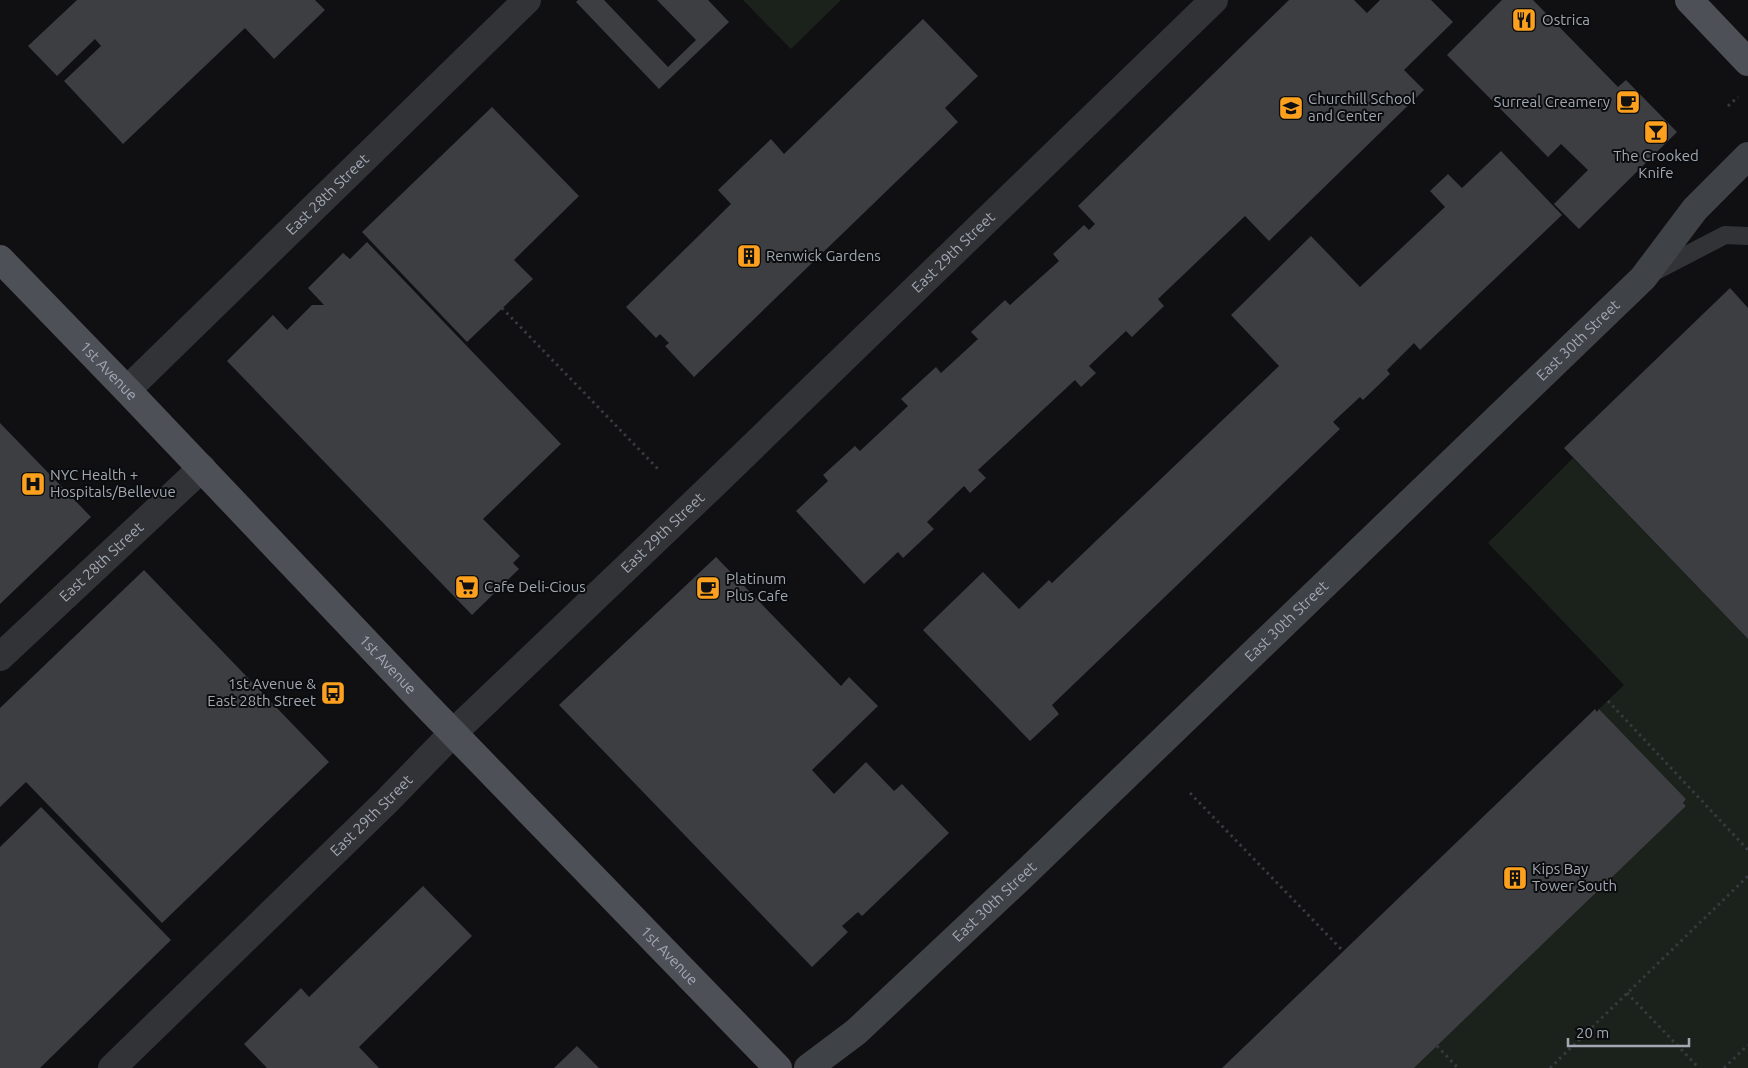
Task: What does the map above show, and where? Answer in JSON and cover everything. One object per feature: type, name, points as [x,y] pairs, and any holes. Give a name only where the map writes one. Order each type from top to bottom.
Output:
[{"type":"main road","points":[[1689,0],[1748,62]]},
{"type":"main road","name":"East 30th Street","points":[[808,1068],[856,1032],[1014,884],[1643,278],[1695,209],[1748,156]]},
{"type":"main road","name":"1st Avenue","points":[[0,260],[202,468],[453,733],[778,1068]]},
{"type":"street","name":"East 28th Street","points":[[127,390],[527,0]]},
{"type":"street","name":"East 29th Street","points":[[112,1068],[380,808],[453,733],[1214,0]]},
{"type":"street","name":"East 28th Street","points":[[0,657],[202,468]]},
{"type":"lane","points":[[1643,278],[1725,235],[1748,236]]},
{"type":"path","points":[[1728,106],[1738,97]]},
{"type":"path","points":[[502,308],[659,470]]},
{"type":"path","points":[[1608,701],[1748,850]]},
{"type":"path","points":[[1190,793],[1343,951]]},
{"type":"path","points":[[1550,1068],[1748,876]]},
{"type":"path","points":[[1627,993],[1699,1068]]},
{"type":"path","points":[[1724,1068],[1748,1045]]},
{"type":"path","points":[[1436,1046],[1458,1068]]},
{"type":"shaded area","points":[[743,0],[841,0],[791,49]]},
{"type":"shaded area","points":[[1573,458],[1748,639],[1748,1068],[1414,1068],[1686,806],[1683,803],[1686,799],[1599,709],[1624,685],[1488,543]]},
{"type":"building","points":[[77,0],[315,0],[325,10],[274,59],[245,28],[123,144],[64,81],[101,46],[95,39],[57,76],[28,46]]},
{"type":"building","points":[[578,0],[604,0],[668,67],[696,40],[657,0],[708,0],[729,22],[659,89],[576,2]]},
{"type":"building","points":[[1289,0],[1354,0],[1367,13],[1380,0],[1431,0],[1453,22],[1404,70],[1424,90],[1269,241],[1245,216],[1158,299],[1164,306],[1132,337],[1126,331],[1089,366],[1096,373],[1081,387],[1075,380],[978,470],[986,478],[970,493],[964,486],[927,522],[934,529],[903,558],[898,552],[864,584],[796,511],[828,481],[823,475],[855,446],[860,451],[908,406],[901,399],[936,367],[941,373],[978,339],[971,332],[1005,300],[1010,305],[1059,261],[1053,254],[1084,225],[1089,230],[1095,224],[1078,206]]},
{"type":"building","points":[[1502,0],[1533,0],[1618,87],[1626,80],[1677,132],[1579,229],[1554,204],[1588,170],[1561,144],[1548,157],[1447,55]]},
{"type":"building","name":"Renwick Gardens","points":[[923,19],[978,76],[945,108],[958,122],[694,377],[665,346],[669,343],[660,334],[656,338],[626,307],[731,204],[718,190],[771,139],[784,154]]},
{"type":"building","points":[[492,107],[579,196],[514,260],[533,279],[467,342],[362,232]]},
{"type":"building","points":[[1501,151],[1562,215],[1420,350],[1414,343],[1387,370],[1390,374],[1363,400],[1360,397],[1333,422],[1340,429],[1052,705],[1059,714],[1030,741],[923,630],[983,572],[1019,609],[1049,580],[1052,583],[1279,366],[1231,315],[1311,236],[1360,287],[1445,207],[1430,191],[1448,174],[1462,188]]},
{"type":"building","points":[[367,242],[561,444],[483,519],[520,556],[513,563],[519,569],[472,615],[227,361],[273,315],[287,330],[312,305],[324,305],[308,288],[343,253],[350,259]]},
{"type":"building","points":[[1730,288],[1748,308],[1748,639],[1564,448]]},
{"type":"building","points":[[0,423],[91,517],[0,604]]},
{"type":"building","points":[[716,557],[841,686],[849,677],[878,706],[812,770],[834,794],[866,762],[894,791],[902,784],[949,833],[862,916],[858,912],[842,926],[848,932],[812,967],[559,705]]},
{"type":"building","points":[[144,570],[329,762],[162,923],[26,782],[0,807],[0,708]]},
{"type":"building","name":"Kips Bay Tower South","points":[[1595,709],[1597,712],[1599,709],[1686,799],[1683,803],[1686,806],[1414,1068],[1222,1068]]},
{"type":"building","points":[[41,807],[171,940],[40,1068],[0,1068],[0,847]]},
{"type":"building","points":[[423,886],[472,936],[359,1047],[379,1068],[267,1068],[244,1044],[301,988],[309,997]]},
{"type":"building","points":[[577,1046],[599,1068],[554,1068]]},
{"type":"place","name":"Ostrica","points":[[1524,20]]},
{"type":"place","name":"Surreal Creamery","points":[[1628,102]]},
{"type":"place","name":"Churchill School and Center","points":[[1291,108]]},
{"type":"place","name":"The Crooked Knife","points":[[1656,132]]},
{"type":"place","name":"Renwick Gardens","points":[[749,256]]},
{"type":"place","name":"NYC Health + Hospitals/Bellevue","points":[[33,484]]},
{"type":"place","name":"Cafe Deli-Cious","points":[[467,587]]},
{"type":"place","name":"Platinum Plus Cafe","points":[[708,588]]},
{"type":"place","name":"1st Avenue & East 28th Street","points":[[333,693]]},
{"type":"place","name":"Kips Bay Tower South","points":[[1515,878]]}]
